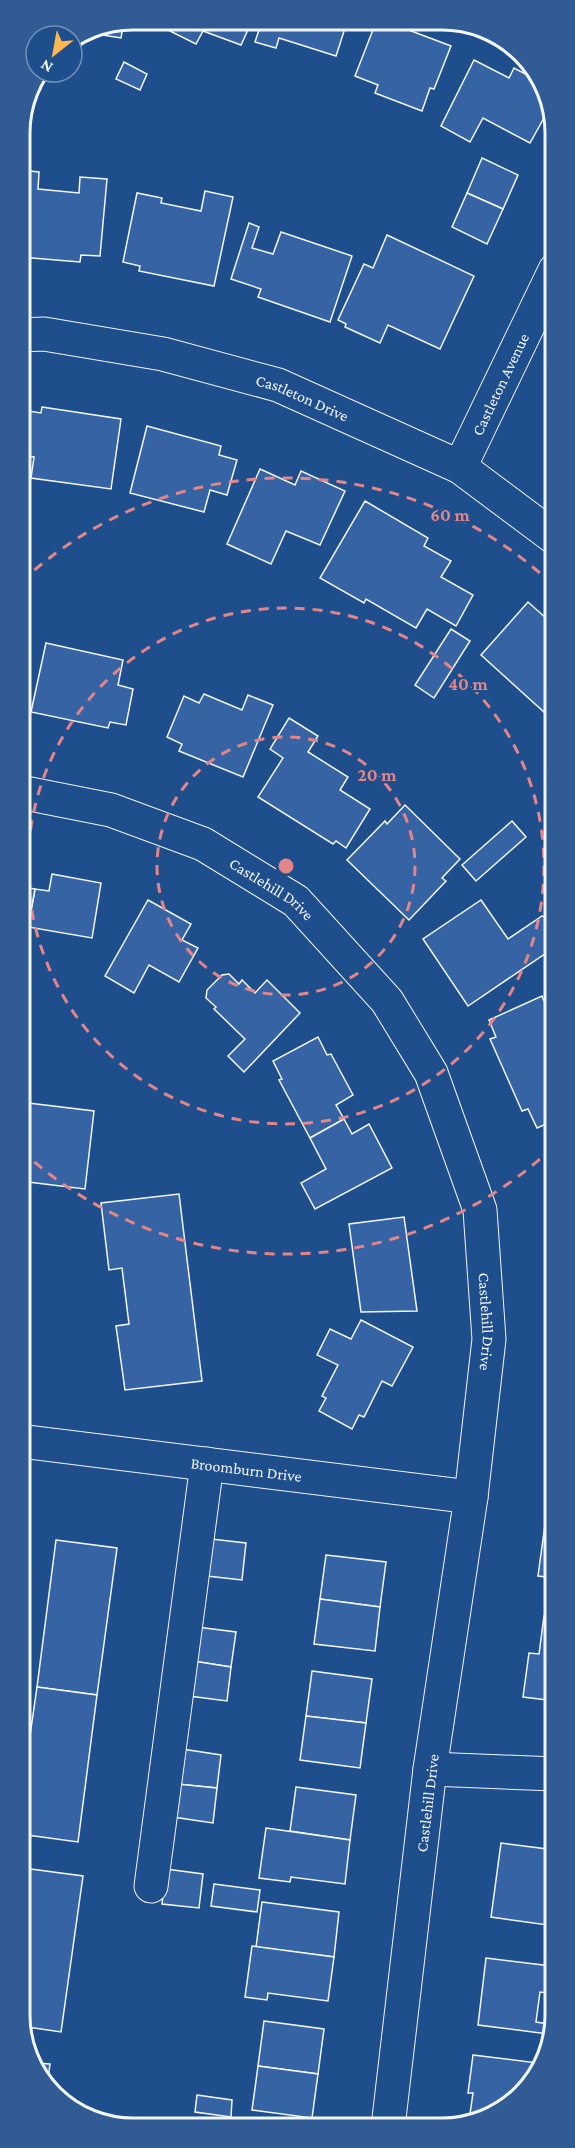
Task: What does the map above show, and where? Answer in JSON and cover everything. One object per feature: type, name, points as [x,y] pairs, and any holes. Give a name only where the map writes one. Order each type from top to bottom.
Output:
[{"type":"street","name":"Castleton Avenue","points":[[460,466],[545,291]]},
{"type":"street","name":"Castleton Drive","points":[[30,335],[44,334],[164,354],[278,385],[460,466],[545,530]]},
{"type":"street","name":"Castlehill Drive","points":[[30,794],[111,810],[203,844],[296,901],[387,1002],[431,1073],[480,1210],[489,1339],[471,1497],[430,1769],[389,2118]]},
{"type":"street","name":"Broomburn Drive","points":[[30,1442],[471,1497]]},
{"type":"street","points":[[151,1886],[207,1464]]},
{"type":"street","points":[[430,1769],[545,1774]]},
{"type":"building","points":[[168,30],[248,30],[241,45],[203,31],[196,44]]},
{"type":"building","points":[[259,30],[344,30],[336,56],[279,38],[276,48],[255,42]]},
{"type":"building","points":[[373,30],[409,30],[451,46],[434,89],[430,88],[422,111],[375,93],[378,85],[355,76]]},
{"type":"building","points":[[122,31],[121,38],[103,35],[113,32]]},
{"type":"building","points":[[474,60],[509,78],[514,68],[527,75],[540,100],[544,118],[530,143],[483,118],[470,142],[441,126]]},
{"type":"building","points":[[124,62],[147,74],[140,90],[116,79]]},
{"type":"building","points":[[482,158],[518,175],[503,209],[467,193]]},
{"type":"building","points":[[30,171],[39,172],[38,189],[79,193],[80,177],[107,179],[100,256],[81,255],[80,262],[30,258]]},
{"type":"building","points":[[205,191],[233,197],[214,286],[139,271],[140,266],[123,262],[137,193],[162,198],[161,203],[201,211]]},
{"type":"building","points":[[467,193],[503,209],[487,244],[452,227]]},
{"type":"building","points":[[249,223],[259,227],[252,248],[273,254],[281,232],[352,256],[330,322],[258,297],[261,289],[231,279]]},
{"type":"building","points":[[387,235],[474,276],[440,349],[388,325],[380,343],[345,327],[346,324],[338,320],[364,264],[373,268]]},
{"type":"building","points":[[42,407],[121,419],[111,489],[31,478],[34,457],[30,456],[30,411],[41,413]]},
{"type":"building","points":[[147,426],[221,446],[219,455],[237,460],[227,495],[210,490],[204,512],[130,493]]},
{"type":"building","points":[[260,469],[295,485],[301,471],[345,491],[320,545],[286,531],[271,564],[227,544]]},
{"type":"building","points":[[365,501],[428,538],[424,546],[451,561],[441,577],[473,595],[456,626],[427,609],[416,628],[366,599],[364,603],[320,578]]},
{"type":"building","points":[[528,602],[545,617],[545,713],[481,655]]},
{"type":"building","points":[[451,629],[470,641],[434,698],[415,685]]},
{"type":"building","points":[[46,643],[123,660],[118,685],[133,689],[126,725],[110,722],[108,728],[31,712]]},
{"type":"building","points":[[204,694],[242,710],[248,695],[273,705],[243,777],[179,751],[182,744],[167,737],[184,696],[199,703]]},
{"type":"building","points":[[289,718],[318,736],[308,752],[348,777],[340,790],[370,809],[346,848],[336,841],[333,844],[258,797],[283,758],[270,749]]},
{"type":"building","points":[[405,805],[460,859],[442,878],[446,881],[409,920],[347,860],[385,821],[387,824]]},
{"type":"building","points":[[512,821],[526,837],[476,881],[462,865]]},
{"type":"building","points":[[52,874],[101,883],[92,938],[30,927],[35,889],[49,891]]},
{"type":"building","points":[[30,888],[35,889],[30,916]]},
{"type":"building","points":[[148,900],[191,924],[182,940],[198,948],[179,982],[149,965],[134,993],[105,976]]},
{"type":"building","points":[[481,900],[508,939],[542,916],[545,917],[545,954],[468,1006],[423,939]]},
{"type":"building","points":[[229,974],[239,984],[242,980],[255,993],[267,980],[300,1013],[244,1072],[228,1056],[245,1039],[206,998],[207,990],[222,975]]},
{"type":"building","points":[[542,996],[545,1003],[545,1124],[537,1128],[528,1109],[522,1111],[490,1039],[496,1037],[489,1020]]},
{"type":"building","points":[[318,1037],[327,1055],[331,1054],[353,1095],[336,1105],[344,1119],[310,1138],[279,1080],[282,1079],[273,1061]]},
{"type":"building","points":[[30,1103],[94,1111],[85,1189],[30,1182]]},
{"type":"building","points":[[344,1119],[352,1134],[369,1124],[392,1168],[315,1209],[301,1183],[326,1169],[310,1138]]},
{"type":"building","points":[[179,1194],[202,1381],[125,1390],[116,1326],[129,1324],[122,1268],[109,1270],[101,1203]]},
{"type":"building","points":[[404,1217],[417,1311],[361,1312],[349,1224]]},
{"type":"building","points":[[361,1320],[413,1347],[392,1386],[382,1381],[364,1417],[359,1415],[352,1429],[319,1411],[326,1398],[322,1396],[338,1365],[317,1355],[330,1329],[351,1339]]},
{"type":"building","points":[[545,1525],[545,1577],[538,1576]]},
{"type":"building","points":[[211,1539],[246,1543],[242,1580],[207,1576]]},
{"type":"building","points":[[56,1540],[117,1548],[97,1695],[37,1687]]},
{"type":"building","points":[[326,1555],[386,1562],[380,1607],[320,1599]]},
{"type":"building","points":[[320,1599],[380,1607],[375,1651],[314,1644]]},
{"type":"building","points":[[545,1616],[545,1700],[523,1697],[529,1653],[539,1654]]},
{"type":"building","points":[[197,1627],[236,1632],[231,1667],[193,1661]]},
{"type":"building","points":[[193,1661],[231,1667],[227,1701],[189,1696]]},
{"type":"building","points":[[312,1671],[372,1679],[366,1723],[306,1716]]},
{"type":"building","points":[[37,1687],[97,1695],[78,1842],[30,1835],[30,1736]]},
{"type":"building","points":[[306,1716],[366,1723],[360,1768],[300,1760]]},
{"type":"building","points":[[182,1749],[221,1755],[217,1788],[177,1784]]},
{"type":"building","points":[[177,1784],[217,1788],[213,1823],[173,1817]]},
{"type":"building","points":[[296,1787],[356,1795],[350,1840],[290,1831]]},
{"type":"building","points":[[266,1828],[350,1840],[345,1884],[291,1877],[290,1882],[259,1878]]},
{"type":"building","points":[[501,1843],[545,1849],[545,1925],[491,1917]]},
{"type":"building","points":[[30,1869],[83,1876],[61,2032],[31,2027]]},
{"type":"building","points":[[166,1869],[203,1874],[199,1908],[162,1904]]},
{"type":"building","points":[[214,1884],[260,1890],[257,1912],[211,1906]]},
{"type":"building","points":[[262,1902],[339,1912],[334,1957],[256,1947]]},
{"type":"building","points":[[252,1946],[334,1957],[328,2001],[268,1993],[267,2000],[245,1997]]},
{"type":"building","points":[[486,1958],[545,1965],[545,1993],[540,1992],[536,2022],[545,2023],[543,2033],[478,2025]]},
{"type":"building","points":[[264,2021],[324,2029],[318,2074],[258,2066]]},
{"type":"building","points":[[473,2055],[533,2062],[528,2072],[505,2097],[475,2113],[470,2114],[473,2093],[468,2093]]},
{"type":"building","points":[[43,2064],[50,2064],[49,2074]]},
{"type":"building","points":[[258,2066],[318,2074],[312,2118],[252,2110]]},
{"type":"building","points":[[197,2095],[232,2100],[231,2117],[195,2112]]}]
